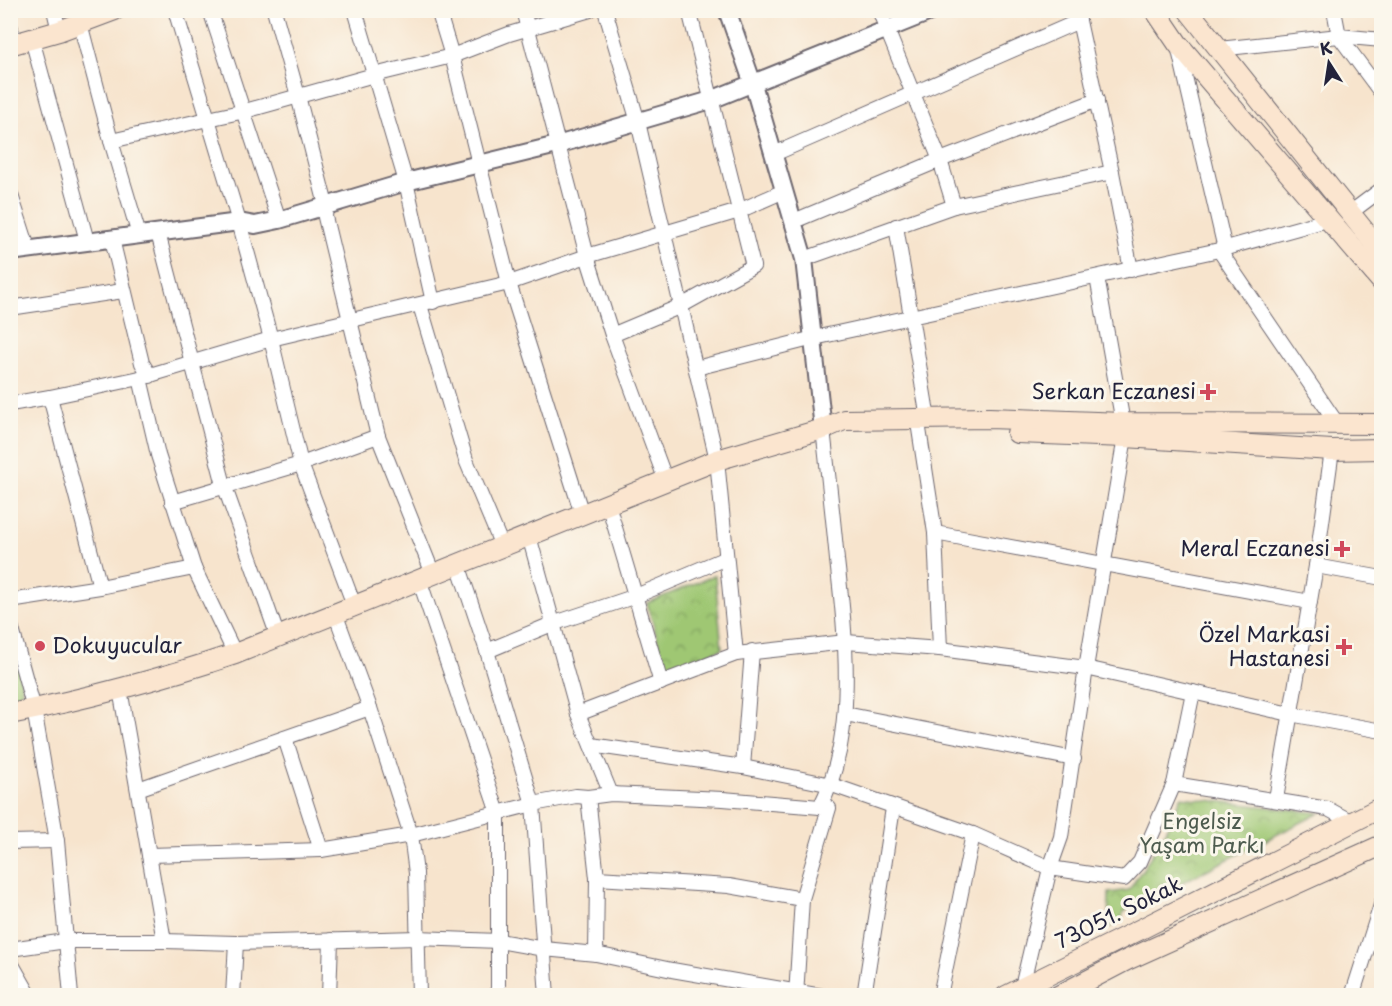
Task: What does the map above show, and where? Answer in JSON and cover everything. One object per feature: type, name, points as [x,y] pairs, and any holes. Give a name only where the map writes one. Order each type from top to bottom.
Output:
[{"type":"main road","points":[[17,38],[58,31],[88,17],[115,10]]},
{"type":"main road","points":[[1155,10],[1178,44],[1382,282]]},
{"type":"main road","points":[[1188,10],[1382,253]]},
{"type":"main road","points":[[10,714],[120,689],[235,654],[717,460],[823,429],[844,420],[924,424],[989,418],[1332,450],[1382,449]]},
{"type":"main road","points":[[1124,430],[1336,422],[1382,424]]},
{"type":"main road","name":"73051. Sokak","points":[[1014,991],[1141,929],[1378,807]]},
{"type":"main road","points":[[1058,996],[1127,960],[1382,845]]},
{"type":"street","points":[[54,10],[58,31]]},
{"type":"street","points":[[175,10],[239,222],[271,339],[301,464],[354,605]]},
{"type":"street","points":[[210,10],[279,220]]},
{"type":"street","points":[[274,10],[326,205],[325,217],[378,436],[426,577],[498,813],[498,996]]},
{"type":"street","points":[[355,10],[406,182],[426,303],[466,460],[502,546]]},
{"type":"street","points":[[438,10],[452,56],[509,284],[582,514]]},
{"type":"street","points":[[523,10],[587,256],[612,335],[666,481]]},
{"type":"street","points":[[111,141],[245,111],[452,56],[509,34],[590,10]]},
{"type":"street","points":[[605,10],[638,122],[717,460],[736,654]]},
{"type":"street","points":[[612,335],[681,306],[753,266],[689,10]]},
{"type":"street","points":[[879,10],[940,160],[954,206]]},
{"type":"street","points":[[10,252],[239,222],[255,225],[279,220],[406,182],[557,145],[711,100],[935,10]]},
{"type":"street","points":[[1334,10],[1339,36],[1382,94]]},
{"type":"street","points":[[732,12],[804,260],[814,338],[846,642],[844,714],[832,784],[820,807]]},
{"type":"street","points":[[774,153],[912,93],[1078,16],[1131,270]]},
{"type":"street","points":[[88,17],[111,141],[139,235]]},
{"type":"street","points":[[1219,49],[1339,36],[1382,40]]},
{"type":"street","points":[[17,38],[87,241]]},
{"type":"street","points":[[1178,44],[1222,249],[1336,422]]},
{"type":"street","points":[[794,221],[940,160],[1097,100]]},
{"type":"street","points":[[804,260],[954,206],[1112,172]]},
{"type":"street","points":[[1350,213],[1382,189]]},
{"type":"street","points":[[10,404],[145,377],[271,339],[509,284],[587,256],[740,211],[784,191]]},
{"type":"street","points":[[10,192],[28,248]]},
{"type":"street","points":[[696,368],[814,338],[1222,249],[1327,220]]},
{"type":"street","points":[[896,226],[912,318],[924,424],[935,533],[940,649]]},
{"type":"street","points":[[158,233],[224,485],[279,637]]},
{"type":"street","points":[[112,238],[145,377],[158,455],[194,568],[235,654]]},
{"type":"street","points":[[1014,991],[1061,837],[1124,430],[1097,277]]},
{"type":"street","points":[[10,308],[123,291]]},
{"type":"street","points":[[50,397],[100,587]]},
{"type":"street","points":[[172,502],[301,464],[378,436]]},
{"type":"street","points":[[1276,799],[1316,566],[1332,450]]},
{"type":"street","points":[[608,504],[661,683]]},
{"type":"street","points":[[935,533],[1310,602]]},
{"type":"street","points":[[529,536],[578,714],[611,794]]},
{"type":"street","points":[[487,651],[552,624],[636,596],[726,558]]},
{"type":"street","points":[[458,564],[533,804],[546,996]]},
{"type":"street","points":[[1316,566],[1382,578]]},
{"type":"street","points":[[10,601],[100,587],[194,568]]},
{"type":"street","points":[[335,613],[370,708],[411,835],[416,873],[419,996]]},
{"type":"street","points":[[10,622],[34,710],[57,841],[71,996]]},
{"type":"street","points":[[578,714],[736,654],[846,642],[940,649],[1086,668],[1290,714],[1382,731]]},
{"type":"street","points":[[743,768],[752,651]]},
{"type":"street","points":[[120,689],[164,941]]},
{"type":"street","points":[[591,745],[832,784],[893,808],[973,834],[1050,868],[1124,879],[1140,862],[1174,784],[1193,692]]},
{"type":"street","points":[[138,789],[370,708]]},
{"type":"street","points":[[844,714],[1074,759]]},
{"type":"street","points":[[285,738],[321,850]]},
{"type":"street","points":[[1174,784],[1328,809],[1352,822]]},
{"type":"street","points":[[149,855],[321,850],[411,835],[533,804],[576,796],[611,794],[829,808],[802,899],[796,993]]},
{"type":"street","points":[[588,797],[597,878],[596,954]]},
{"type":"street","points":[[864,996],[893,808]]},
{"type":"street","points":[[940,996],[973,834]]},
{"type":"street","points":[[10,842],[57,841]]},
{"type":"street","points":[[597,878],[729,886],[802,899]]},
{"type":"street","points":[[1352,996],[1382,903]]},
{"type":"street","points":[[10,949],[66,941],[236,943],[417,938],[499,941],[544,949],[596,954],[672,970],[822,996]]},
{"type":"street","points":[[329,996],[331,940]]},
{"type":"street","points":[[233,996],[236,943]]},
{"type":"street","points":[[10,962],[30,996]]},
{"type":"green space","points":[[715,575],[722,649],[666,670],[647,603]]},
{"type":"green space","points":[[10,640],[21,679],[23,703],[10,710]]},
{"type":"green space","name":"Engelsiz Yaşam Parkı","points":[[1181,797],[1320,813],[1123,912],[1122,920],[1108,928],[1109,893],[1129,890],[1162,839]]},
{"type":"place","name":"Serkan Eczanesi","points":[[1208,392]]},
{"type":"place","name":"Meral Eczanesi","points":[[1342,549]]},
{"type":"place","name":"Dokuyucular","points":[[40,646]]},
{"type":"place","name":"Özel Markasi Hastanesi","points":[[1344,647]]}]
